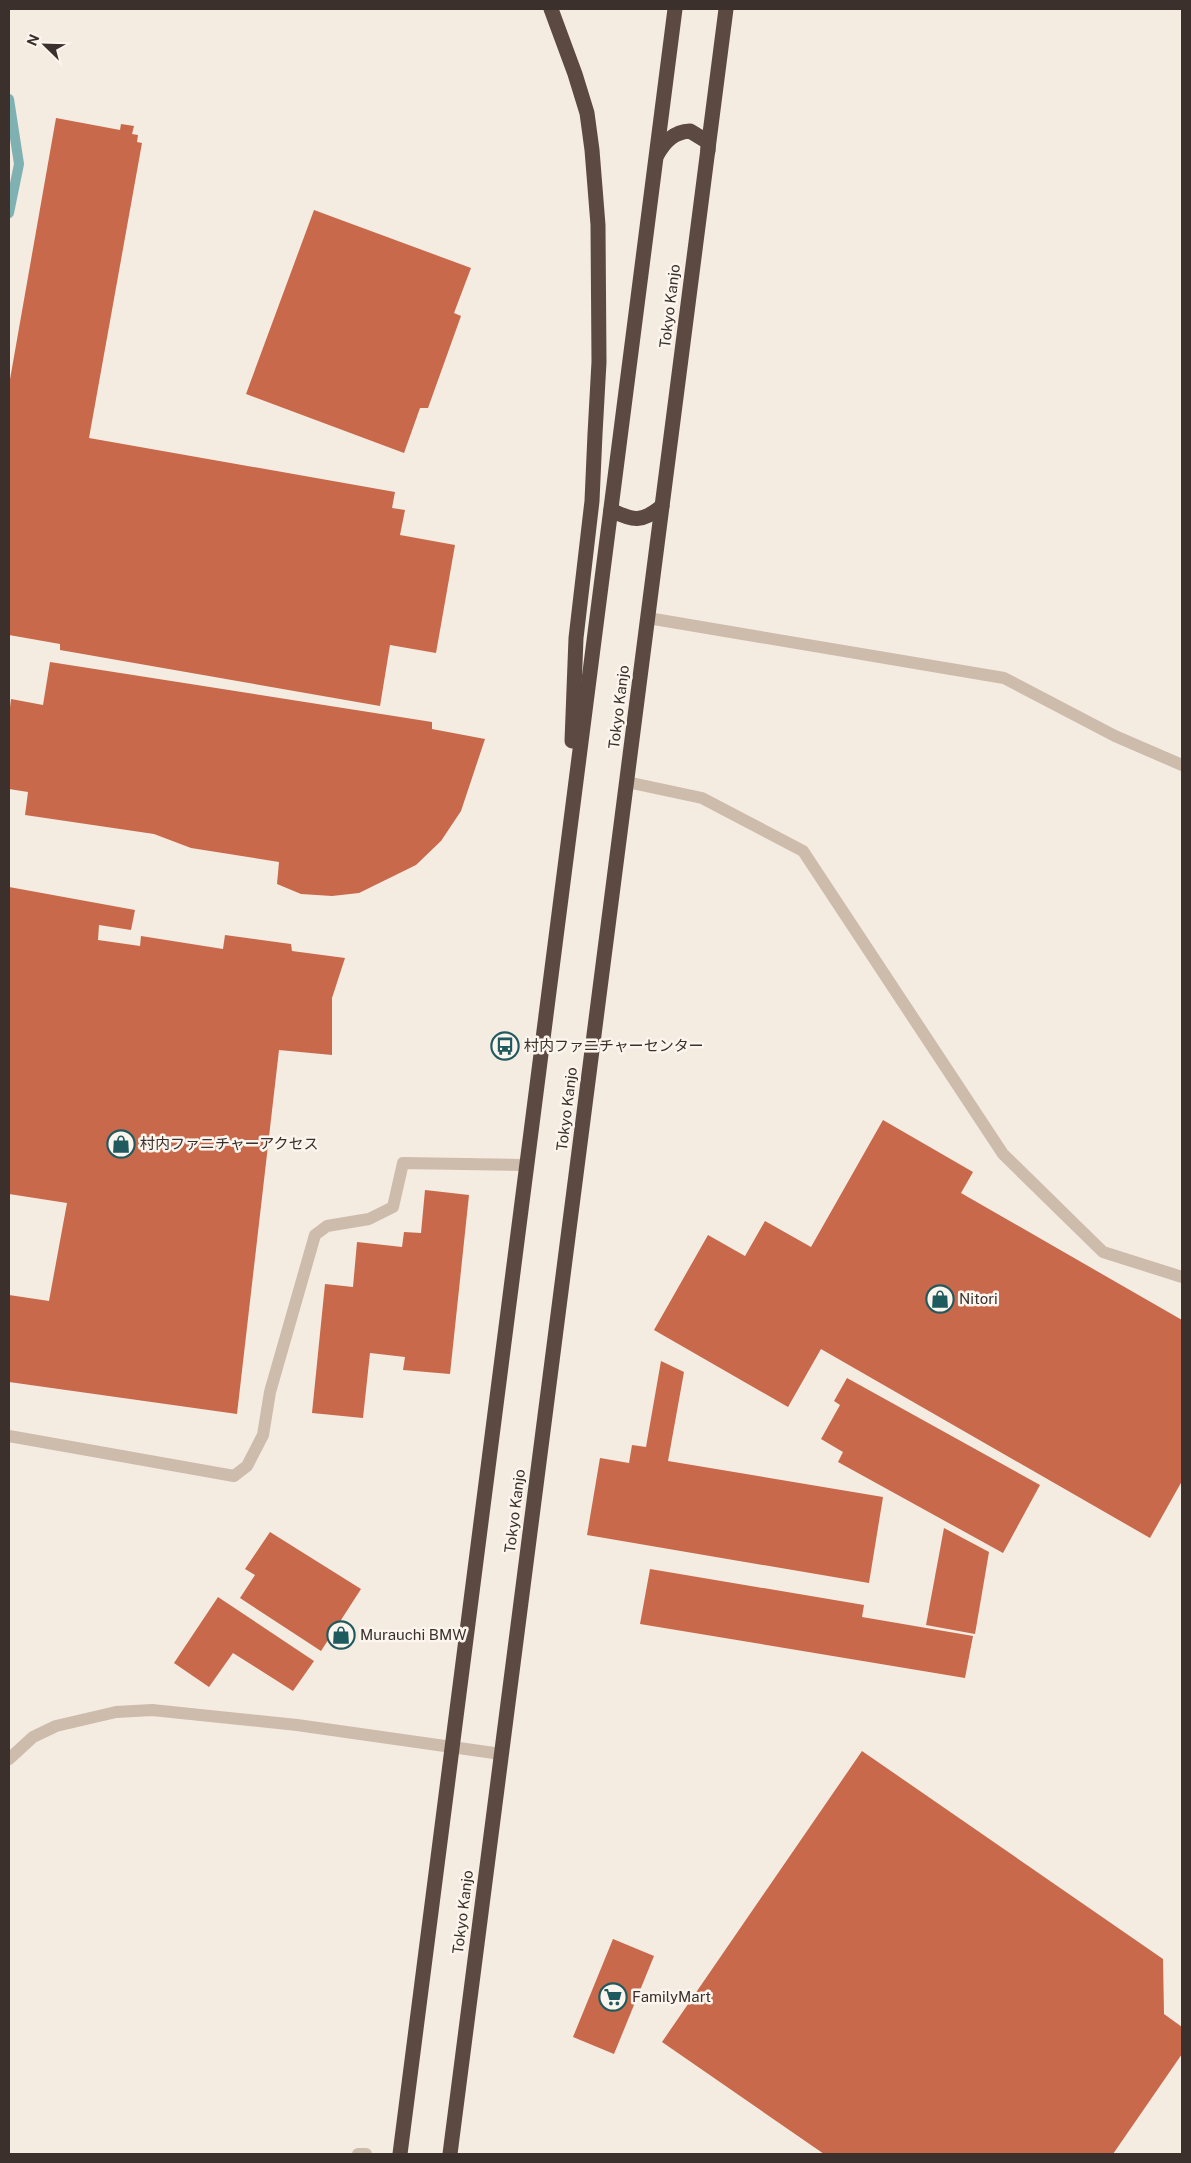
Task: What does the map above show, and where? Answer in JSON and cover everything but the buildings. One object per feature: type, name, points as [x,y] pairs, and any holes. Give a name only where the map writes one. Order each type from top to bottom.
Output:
[{"type":"highway","points":[[551,9],[587,113],[598,225],[599,306],[592,502],[576,638],[570,830]]},
{"type":"highway","name":"Tokyo Kanjo","points":[[400,2154],[675,9]]},
{"type":"highway","name":"Tokyo Kanjo","points":[[450,2154],[726,9]]},
{"type":"highway","points":[[656,156],[663,143],[673,136],[690,130],[708,142],[708,152]]},
{"type":"highway","points":[[610,510],[628,519],[639,519],[651,516],[662,506]]},
{"type":"street","points":[[648,618],[1004,678],[1115,736],[1182,765]]},
{"type":"street","points":[[627,782],[702,798],[804,851],[1004,1154],[1104,1252],[1182,1277]]},
{"type":"street","points":[[9,1436],[234,1476],[247,1466],[263,1435],[270,1392],[315,1235],[327,1226],[369,1219],[393,1207],[403,1163],[527,1165]]},
{"type":"street","points":[[9,1759],[33,1737],[56,1726],[116,1712],[152,1710],[297,1725],[501,1754]]},
{"type":"street","points":[[358,2154],[366,2154]]},
{"type":"waterway","points":[[9,99],[19,164],[9,213]]},
{"type":"place","name":"村内ファニチャーセンター","points":[[505,1046]]},
{"type":"place","name":"村内ファニチャーアクセス","points":[[121,1144]]},
{"type":"place","name":"Nitori","points":[[940,1299]]},
{"type":"place","name":"Murauchi BMW","points":[[341,1635]]},
{"type":"place","name":"FamilyMart","points":[[613,1997]]}]
